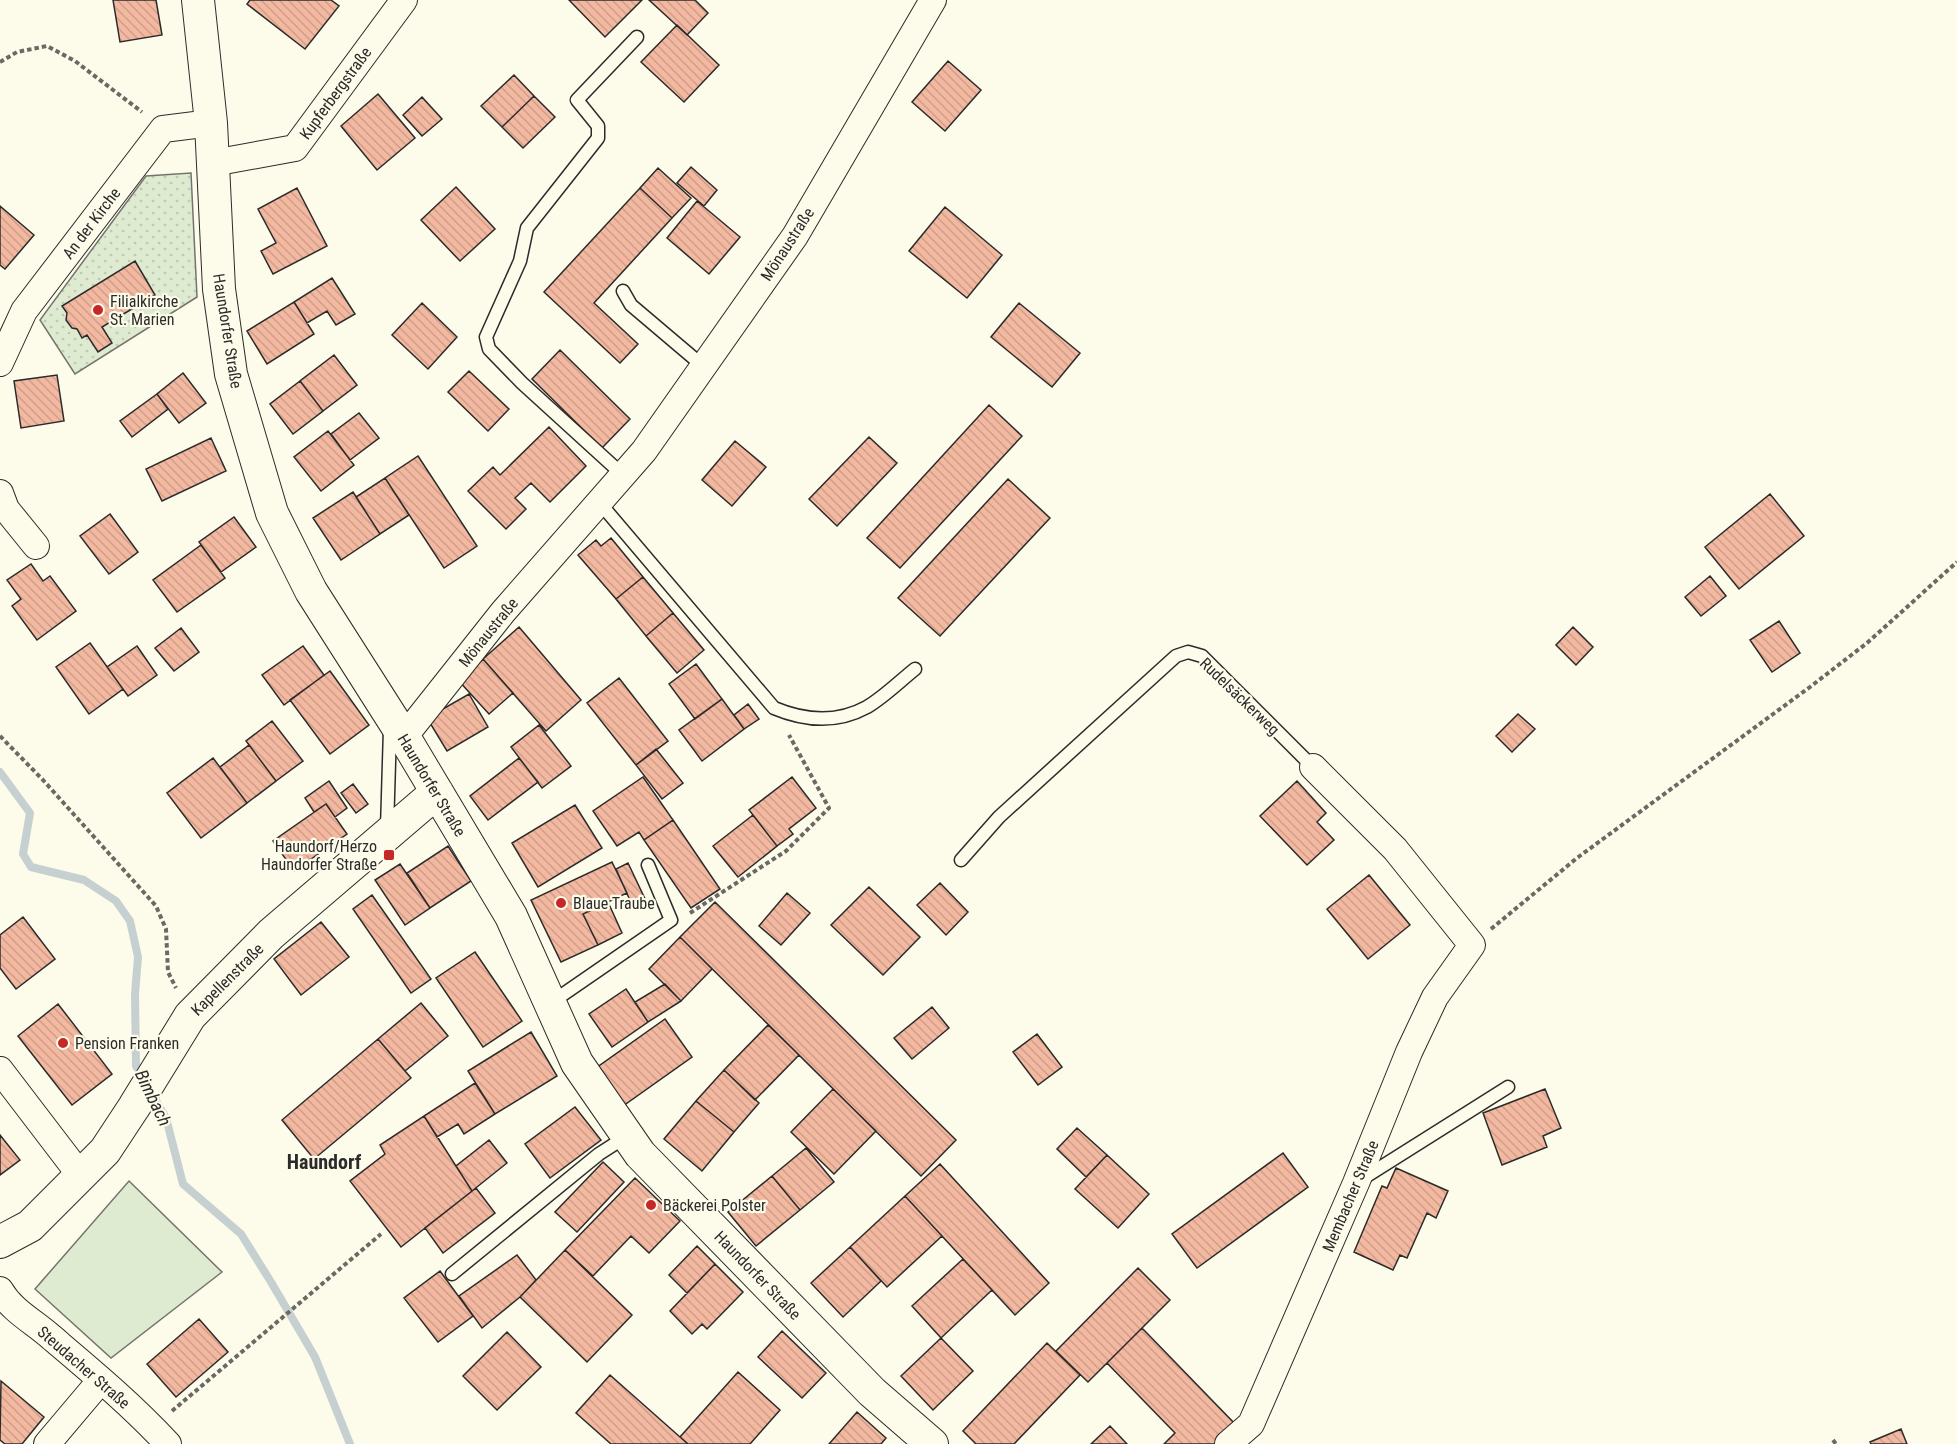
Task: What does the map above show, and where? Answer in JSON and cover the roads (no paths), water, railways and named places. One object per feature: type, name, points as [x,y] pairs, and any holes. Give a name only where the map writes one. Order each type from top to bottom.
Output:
[{"type":"street","name":"Haundorfer Straße","points":[[198,0],[211,123],[219,289],[231,374],[272,513],[311,591],[397,727],[511,916],[578,1063],[640,1154],[872,1392],[932,1444]]},
{"type":"street","name":"Kupferbergstraße","points":[[213,163],[295,148],[404,0]]},
{"type":"street","name":"Mönaustraße","points":[[397,727],[503,612],[644,451],[795,236],[933,0]]},
{"type":"street","name":"An der Kirche","points":[[0,363],[24,311],[163,129],[211,123]]},
{"type":"street","points":[[0,493],[6,509],[36,546]]},
{"type":"street","name":"Rudelsäckerweg","points":[[1312,767],[1395,849],[1472,945]]},
{"type":"street","name":"Kapellenstraße","points":[[0,1242],[30,1226],[105,1151],[190,1016],[271,934],[437,792]]},
{"type":"street","name":"Membacher Straße","points":[[1228,1444],[1251,1424],[1356,1183],[1409,1052],[1435,998],[1472,945]]},
{"type":"street","points":[[0,1070],[81,1176]]},
{"type":"street","name":"Steudacher Straße","points":[[0,1290],[9,1304],[102,1380],[160,1436]]},
{"type":"street","points":[[47,1444],[102,1380]]},
{"type":"lane","points":[[623,475],[522,383],[489,349],[486,338],[520,261],[527,228],[598,138],[598,126],[577,100],[637,37]]},
{"type":"lane","points":[[623,291],[631,305],[703,366]]},
{"type":"lane","points":[[599,502],[774,708],[794,716],[833,720],[867,707],[915,669]]},
{"type":"lane","name":"Rudelsäckerweg","points":[[961,860],[999,817],[1176,656],[1188,652],[1202,656],[1312,767]]},
{"type":"lane","points":[[386,836],[397,727]]},
{"type":"lane","points":[[551,1002],[670,920],[648,865]]},
{"type":"lane","points":[[1356,1183],[1508,1087]]},
{"type":"lane","points":[[452,1274],[599,1154],[628,1135]]},
{"type":"waterway","name":"Bimbach","points":[[0,772],[30,813],[23,854],[31,867],[84,880],[116,901],[130,921],[138,957],[135,994],[136,1066],[144,1080]]},
{"type":"waterway","name":"Bimbach","points":[[152,1094],[166,1118],[183,1184],[241,1234],[315,1357],[350,1444]]},
{"type":"place","name":"Filialkirche St. Marien","points":[[98,310]]},
{"type":"place","name":"Haundorf/Herzo Haundorfer Straße","points":[[389,855]]},
{"type":"place","name":"Blaue Traube","points":[[561,903]]},
{"type":"place","name":"Pension Franken","points":[[63,1043]]},
{"type":"place","name":"Bäckerei Polster","points":[[651,1205]]},
{"type":"district","name":"Haundorf","points":[[324,1162]]}]
